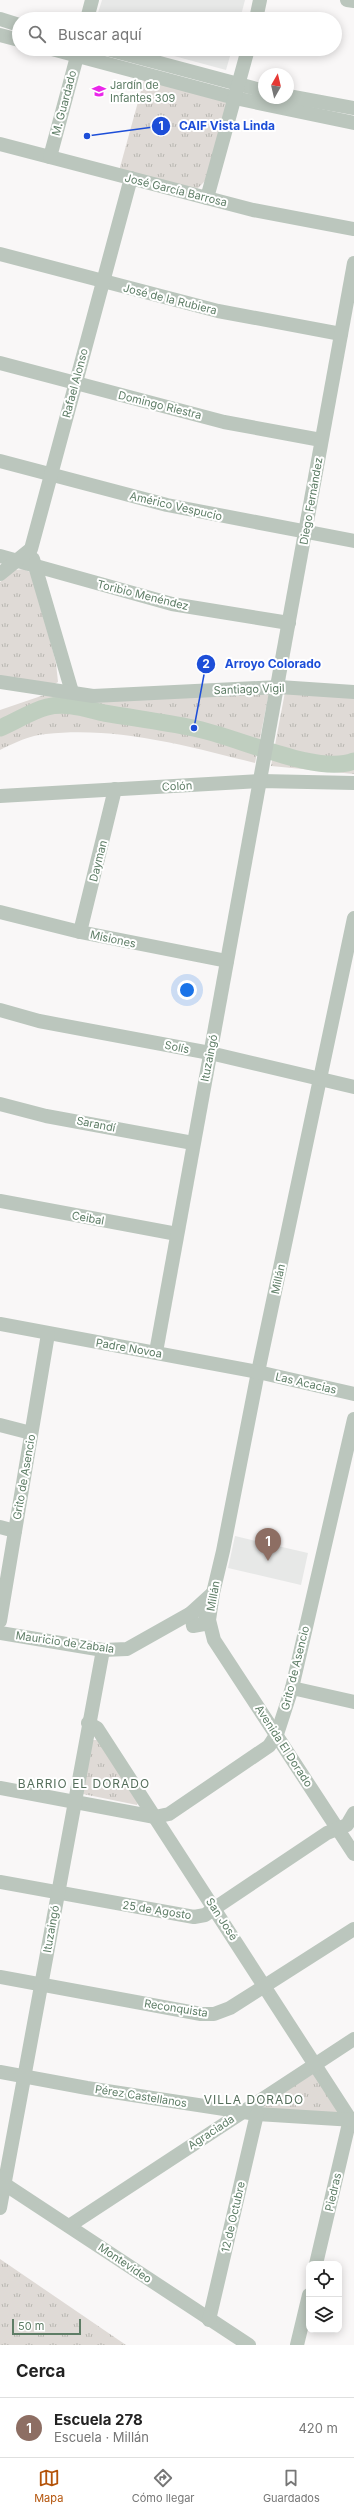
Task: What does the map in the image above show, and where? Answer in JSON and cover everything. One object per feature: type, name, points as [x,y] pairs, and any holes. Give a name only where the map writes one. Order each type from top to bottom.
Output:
[{"type":"street","points":[[89,12],[92,0]]},
{"type":"street","points":[[257,12],[260,0]]},
{"type":"street","points":[[347,0],[354,1]]},
{"type":"street","points":[[0,19],[12,23]]},
{"type":"street","points":[[0,35],[12,38]]},
{"type":"street","name":"M. Guardado","points":[[50,157],[77,56]]},
{"type":"street","points":[[94,56],[354,123]]},
{"type":"street","points":[[128,56],[237,92],[258,91]]},
{"type":"street","points":[[207,198],[246,56]]},
{"type":"street","points":[[294,97],[354,108]]},
{"type":"street","name":"José García Barrosa","points":[[0,144],[253,210],[354,229]]},
{"type":"street","name":"Rafael Alonso","points":[[31,549],[130,178]]},
{"type":"street","name":"José de la Rubiera","points":[[0,254],[218,311],[341,334]]},
{"type":"street","name":"Diego Fernández","points":[[264,764],[354,263]]},
{"type":"street","name":"Domingo Riestra","points":[[0,363],[224,422],[322,440]]},
{"type":"street","name":"Américo Vespucio","points":[[0,461],[167,505],[354,541]]},
{"type":"street","points":[[0,574],[31,549],[72,692]]},
{"type":"street","name":"Toribio Menéndez","points":[[0,556],[172,604],[289,623]]},
{"type":"street","name":"Santiago Vigil","points":[[0,682],[93,696],[279,687],[354,692]]},
{"type":"street","name":"Ituzaingó","points":[[156,1352],[193,1143],[264,764]]},
{"type":"street","name":"Colón","points":[[0,796],[261,781],[354,783]]},
{"type":"street","name":"Dayman","points":[[80,932],[115,789]]},
{"type":"street","name":"Misiones","points":[[0,912],[80,932],[227,961]]},
{"type":"street","name":"Millán","points":[[214,1640],[209,1620],[213,1593],[223,1551],[258,1372],[354,918]]},
{"type":"street","name":"Solís","points":[[0,1010],[72,1028],[210,1053],[354,1087]]},
{"type":"street","name":"Sarandí","points":[[0,1104],[46,1116],[193,1143]]},
{"type":"street","name":"Ceibal","points":[[0,1200],[177,1234]]},
{"type":"street","name":"Padre Novoa","points":[[0,1324],[258,1372]]},
{"type":"street","name":"Grito de Asencio","points":[[0,1621],[48,1334]]},
{"type":"street","name":"Las Acacias","points":[[258,1372],[354,1394]]},
{"type":"street","name":"Grito de Asencio","points":[[0,1788],[155,1817],[169,1814],[269,1746],[277,1734],[292,1688],[354,1419]]},
{"type":"street","points":[[0,1425],[31,1433]]},
{"type":"street","points":[[0,1527],[14,1531]]},
{"type":"street","name":"Mauricio de Zabala","points":[[0,1633],[103,1650],[127,1650],[170,1625],[193,1616],[213,1593]]},
{"type":"street","points":[[193,1616],[204,1624],[209,1620]]},
{"type":"street","points":[[193,1616],[214,1640]]},
{"type":"street","name":"Avenida El Dorado","points":[[214,1640],[277,1734],[354,1854]]},
{"type":"street","name":"Ituzaingó","points":[[0,2208],[2,2182],[25,2076],[57,1892],[103,1650]]},
{"type":"street","points":[[292,1688],[354,1702]]},
{"type":"street","name":"San José","points":[[88,1723],[97,1728],[352,2120]]},
{"type":"street","name":"25 de Agosto","points":[[0,1882],[184,1917],[205,1915],[327,1832],[347,1825],[354,1813]]},
{"type":"street","name":"Reconquista","points":[[0,1978],[208,2014],[230,2008],[266,1987],[354,1929]]},
{"type":"street","name":"Agraciada","points":[[69,2226],[354,2039]]},
{"type":"street","name":"Pérez Castellanos","points":[[0,2072],[87,2088],[242,2112],[352,2120]]},
{"type":"street","name":"12 de Octubre","points":[[209,2320],[257,2114]]},
{"type":"street","name":"Piedras","points":[[317,2261],[352,2120]]},
{"type":"street","name":"Montevideo","points":[[2,2182],[249,2345]]},
{"type":"street","points":[[297,2345],[308,2297]]},
{"type":"shaded area","points":[[102,0],[245,0],[242,12],[98,12]]},
{"type":"shaded area","points":[[174,56],[230,56],[226,70]]},
{"type":"shaded area","points":[[235,1536],[308,1553],[301,1585],[228,1568]]},
{"type":"green space","points":[[144,80],[229,101],[206,180],[197,189],[119,171]]},
{"type":"green space","points":[[24,569],[33,574],[56,663],[58,682],[53,685],[0,676],[0,582],[14,570]]},
{"type":"green space","points":[[285,692],[354,698],[354,774],[271,766]]},
{"type":"green space","points":[[269,693],[255,763],[152,739],[99,733],[72,732],[34,736],[0,750],[0,710],[47,694]]},
{"type":"green space","points":[[92,1740],[97,1740],[139,1801],[137,1805],[83,1794]]},
{"type":"green space","points":[[312,2074],[316,2074],[339,2114],[261,2109],[260,2106]]},
{"type":"green space","points":[[0,2259],[126,2345],[0,2345]]},
{"type":"waterway","points":[[0,728],[41,709],[61,705],[193,728],[297,759],[319,763],[338,764],[354,761]]},
{"type":"place","name":"Jardín de Infantes 309","points":[[99,91]]},
{"type":"place","name":"CAIF Vista Linda","points":[[87,136]]},
{"type":"place","name":"Arroyo Colorado","points":[[194,728]]},
{"type":"place","name":"Escuela 278","points":[[268,1561]]},
{"type":"district","name":"BARRIO EL DORADO","points":[[84,1784]]},
{"type":"district","name":"VILLA DORADO","points":[[254,2100]]}]
